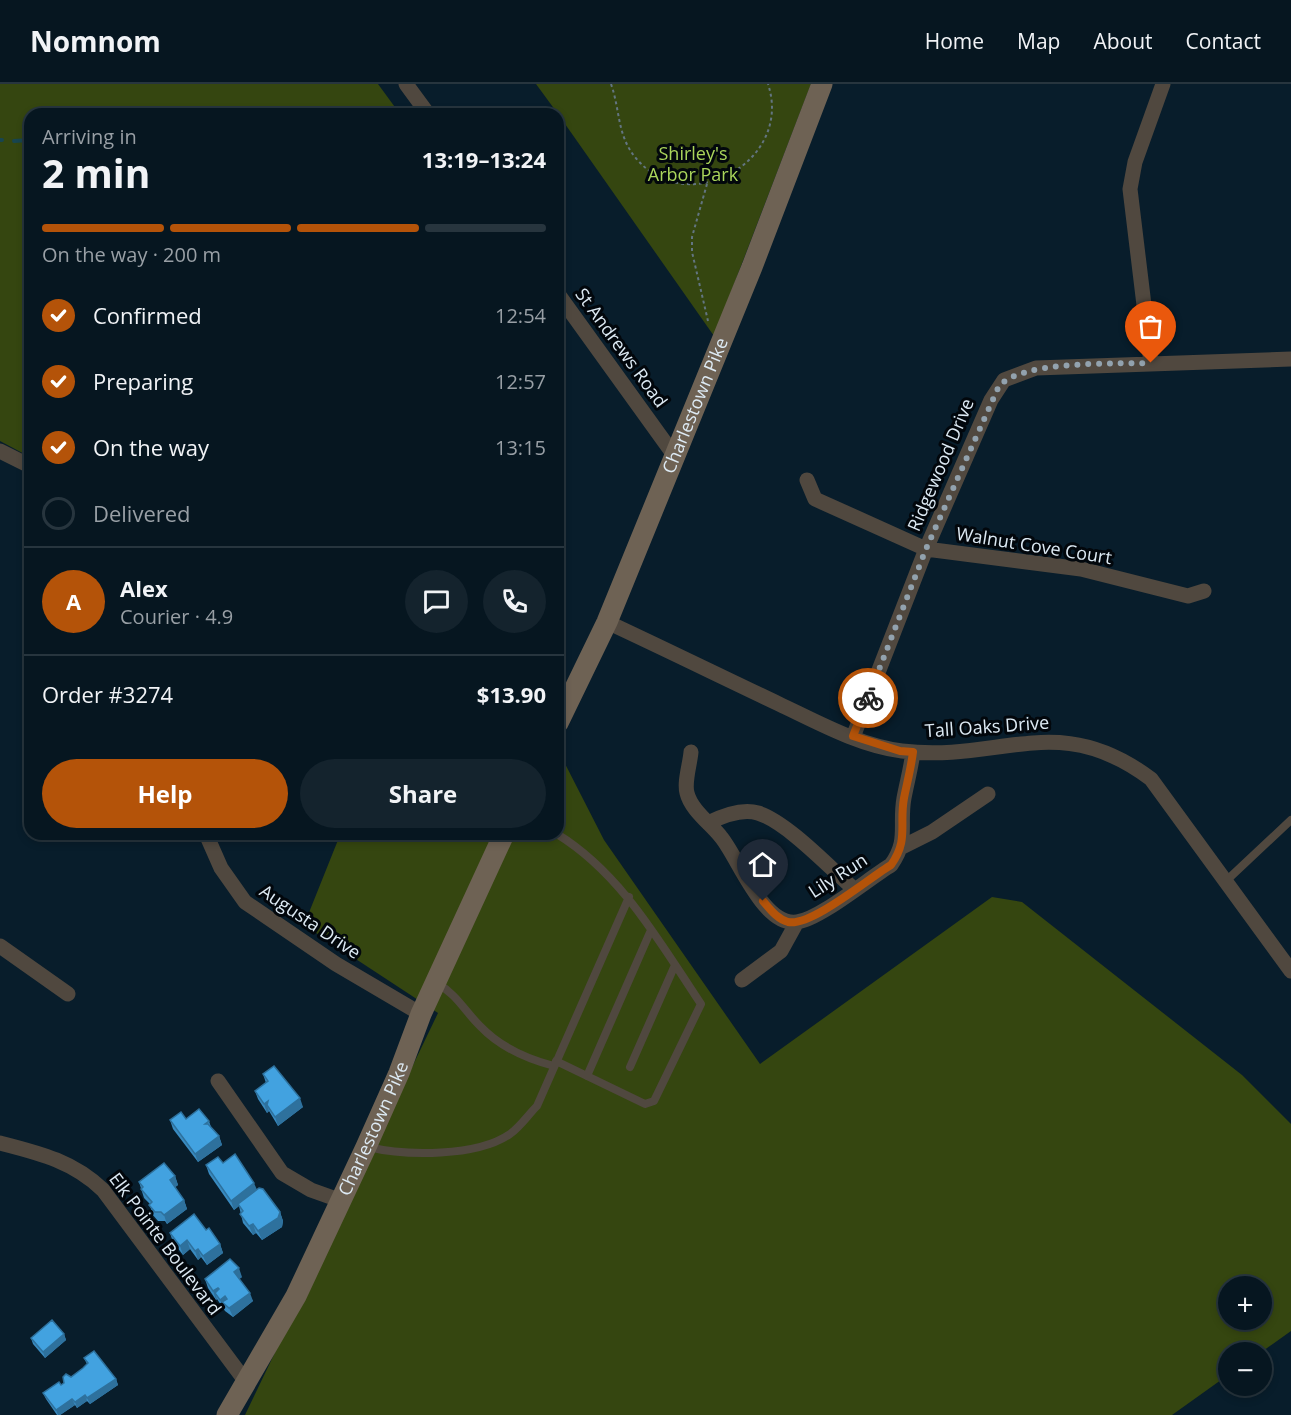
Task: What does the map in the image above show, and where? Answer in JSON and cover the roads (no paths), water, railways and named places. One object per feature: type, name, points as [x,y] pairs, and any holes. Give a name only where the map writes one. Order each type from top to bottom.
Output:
[{"type":"street","points":[[406,84],[424,108]]},
{"type":"street","name":"Charlestown Pike","points":[[564,711],[607,622],[752,267],[822,84]]},
{"type":"street","points":[[1151,363],[1130,189],[1135,162],[1163,84]]},
{"type":"street","name":"St Andrews Road","points":[[564,302],[674,455]]},
{"type":"street","name":"Ridgewood Drive","points":[[853,736],[926,549],[991,400],[1004,380],[1036,368],[1291,359]]},
{"type":"street","points":[[0,451],[24,463]]},
{"type":"street","name":"Walnut Cove Court","points":[[807,480],[815,499],[926,549],[1080,569],[1188,596],[1204,591]]},
{"type":"street","name":"Tall Oaks Drive","points":[[607,622],[853,736],[900,751],[937,753],[1051,741],[1085,744],[1104,750],[1132,765],[1151,779],[1291,971]]},
{"type":"street","points":[[691,752],[687,794],[722,838],[738,868],[773,914],[787,922],[797,922],[781,951],[742,981]]},
{"type":"street","points":[[913,752],[904,800],[902,847],[932,832],[988,795]]},
{"type":"street","points":[[708,823],[727,814],[756,812],[773,820],[854,889]]},
{"type":"street","name":"Augusta Drive","points":[[208,840],[220,868],[245,902],[336,964],[421,1014]]},
{"type":"street","name":"Charlestown Pike","points":[[227,1415],[296,1296],[339,1200],[366,1147],[399,1073],[435,982],[501,840]]},
{"type":"street","name":"Lily Run","points":[[797,922],[825,909],[891,865],[902,847]]},
{"type":"street","points":[[0,946],[68,994]]},
{"type":"street","points":[[218,1081],[282,1173],[311,1190],[339,1200]]},
{"type":"street","name":"Elk Pointe Boulevard","points":[[0,1143],[48,1155],[90,1178],[103,1190],[246,1382]]},
{"type":"lane","points":[[1226,880],[1291,820]]},
{"type":"lane","points":[[435,982],[458,997],[478,1025],[492,1038],[533,1060],[556,1064],[587,1076],[645,1104],[654,1101],[701,1004],[629,897],[573,844],[564,838]]},
{"type":"lane","points":[[366,1147],[393,1153],[484,1146],[511,1133],[537,1106],[629,897]]},
{"type":"lane","points":[[587,1076],[651,930]]},
{"type":"lane","points":[[630,1067],[675,965]]},
{"type":"waterway","points":[[14,141],[24,140]]},
{"type":"park label","name":"Shirley's Arbor Park","points":[[693,164]]}]
